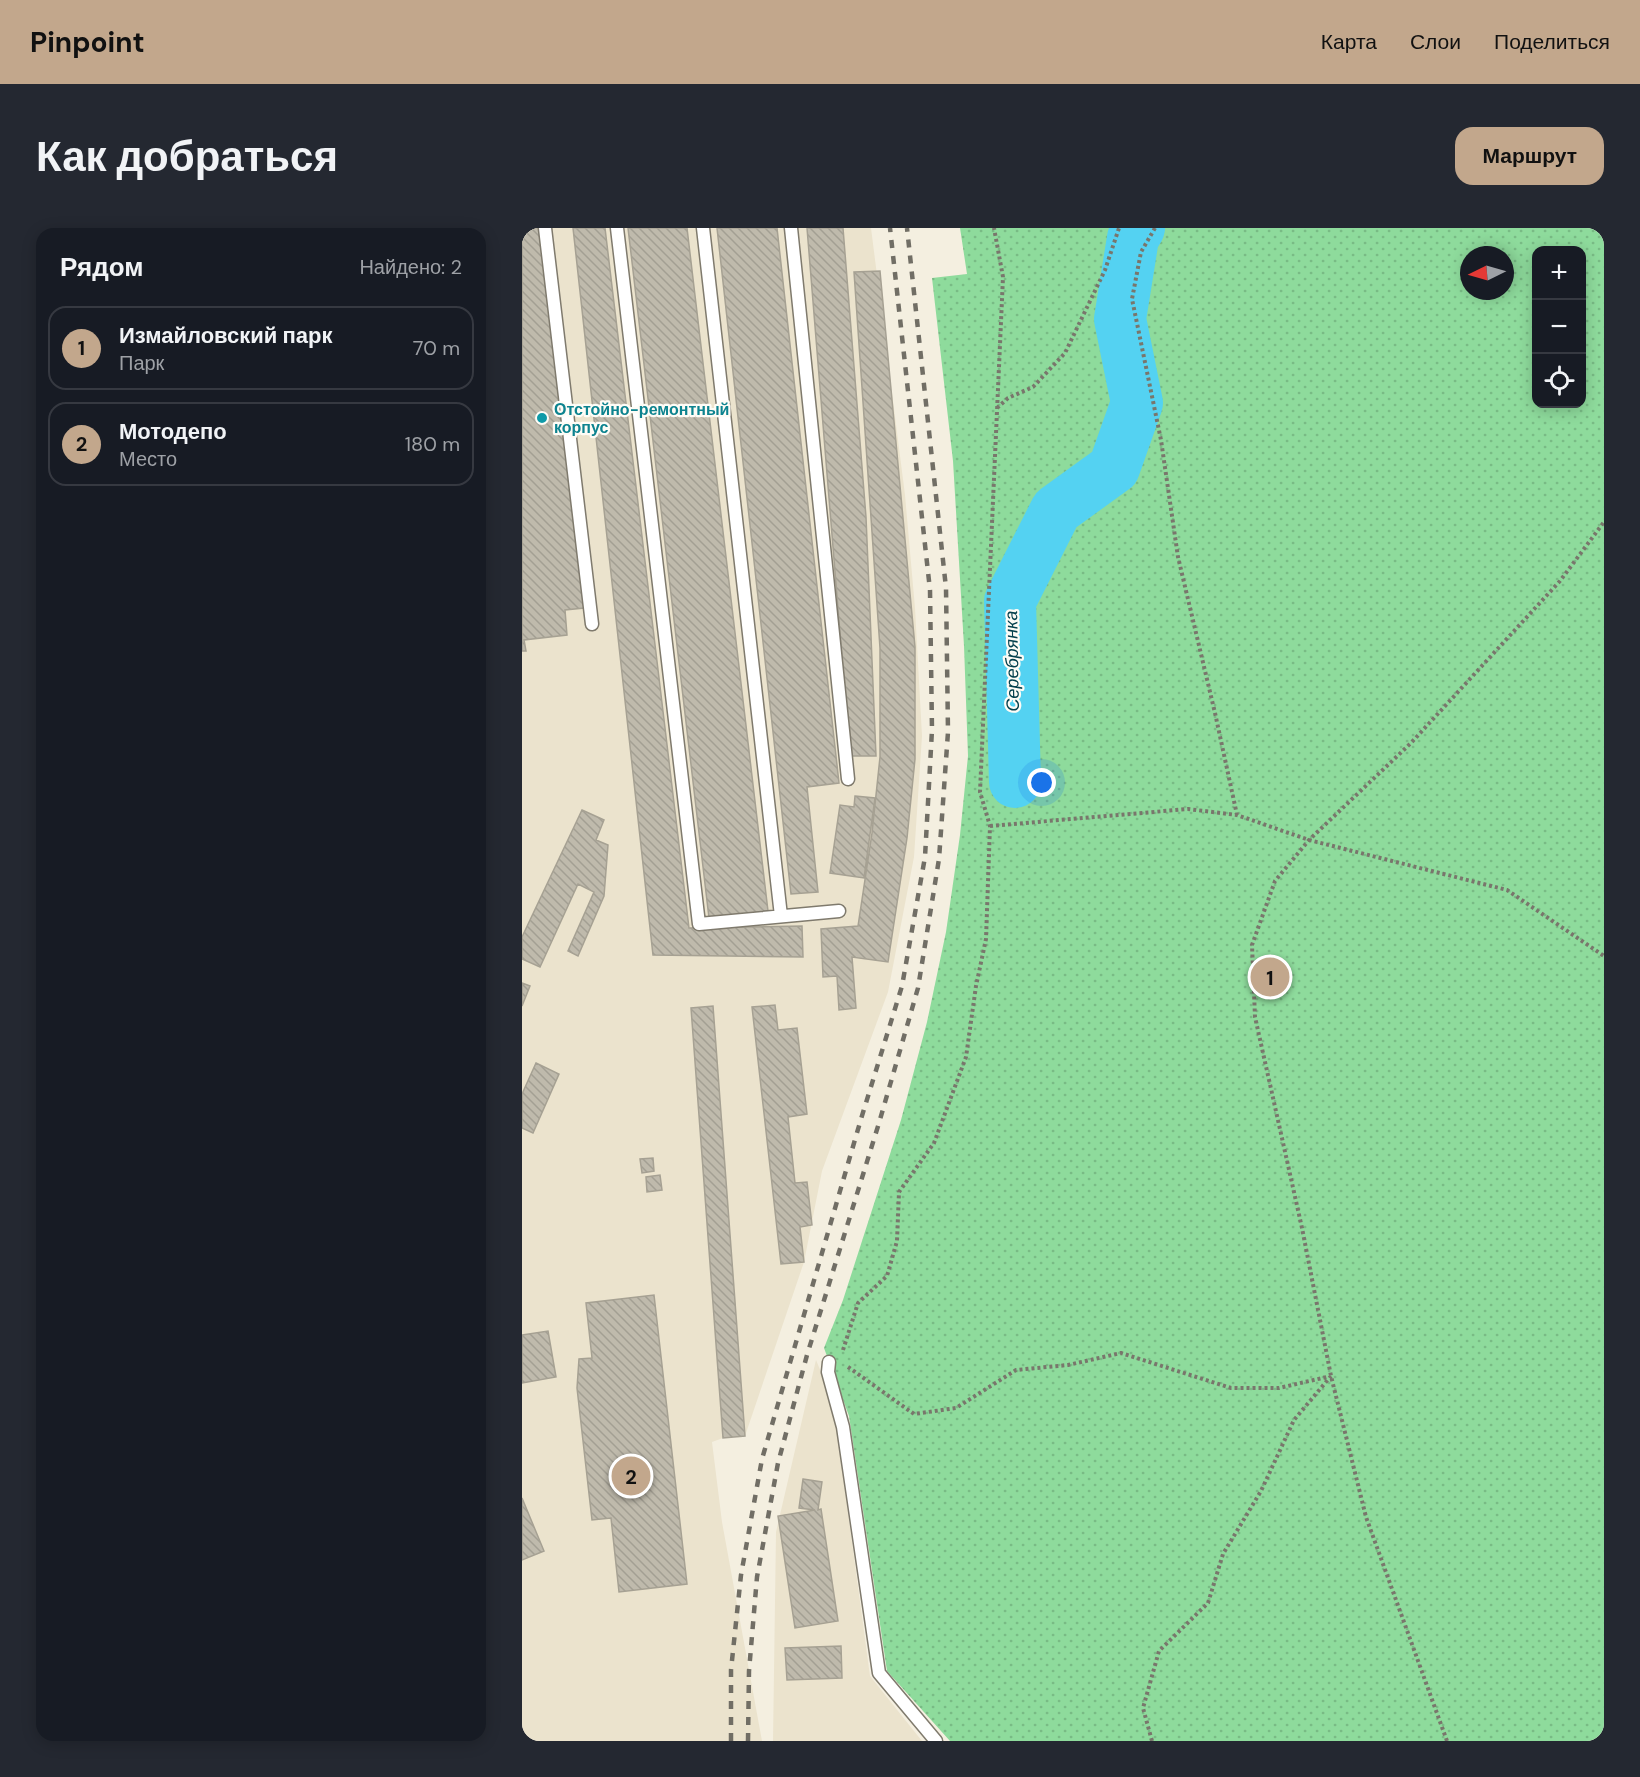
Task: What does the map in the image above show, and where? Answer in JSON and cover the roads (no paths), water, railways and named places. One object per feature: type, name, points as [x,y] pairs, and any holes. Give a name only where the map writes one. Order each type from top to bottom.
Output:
[{"type":"lane","points":[[545,228],[592,624]]},
{"type":"lane","points":[[616,228],[699,924],[839,911]]},
{"type":"lane","points":[[703,228],[781,916]]},
{"type":"lane","points":[[790,228],[848,779]]},
{"type":"lane","points":[[835,1361],[828,1372],[843,1427],[879,1673],[936,1741]]},
{"type":"waterway","name":"Серебрянка","points":[[1015,782],[1010,601],[1056,510],[1114,468],[1137,403],[1120,319],[1133,238],[1139,228]]},
{"type":"railway","points":[[731,1741],[731,1670],[741,1575],[762,1459],[902,986],[925,857],[932,730],[930,590],[890,228]]},
{"type":"railway","points":[[748,1741],[749,1671],[757,1577],[778,1463],[807,1355],[918,988],[939,859],[948,732],[946,588],[907,228]]},
{"type":"place","name":"Отстойно-ремонтный корпус","points":[[542,418]]},
{"type":"place","name":"Измайловский парк","points":[[1270,977]]},
{"type":"place","name":"Мотодепо","points":[[631,1476]]}]
